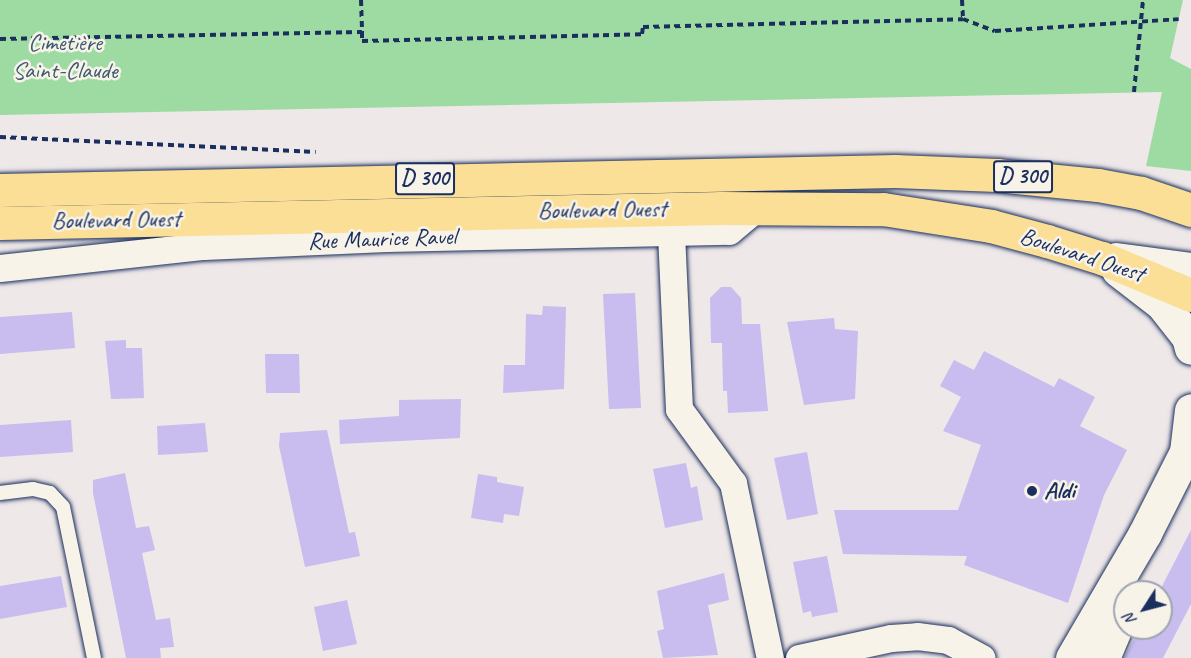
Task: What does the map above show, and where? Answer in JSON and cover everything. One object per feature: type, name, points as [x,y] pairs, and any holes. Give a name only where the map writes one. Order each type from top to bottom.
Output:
[{"type":"main road","name":"Boulevard Ouest","points":[[0,190],[850,171],[997,175],[1141,193],[1191,210]]},
{"type":"main road","points":[[1141,193],[1191,198]]},
{"type":"main road","name":"Boulevard Ouest","points":[[0,223],[756,208],[883,209],[991,226],[1102,258],[1191,296]]},
{"type":"main road","points":[[1102,258],[1191,269]]},
{"type":"main road","points":[[1102,258],[1162,304],[1188,338],[1191,348]]},
{"type":"main road","points":[[1072,658],[1145,534],[1189,447],[1191,410]]},
{"type":"main road","points":[[1132,580],[1145,534]]},
{"type":"main road","points":[[1102,658],[1113,633]]},
{"type":"street","name":"Rue Maurice Ravel","points":[[0,268],[204,246],[386,238],[729,231],[756,208]]},
{"type":"street","points":[[671,233],[679,409],[733,483],[770,658]]},
{"type":"street","points":[[799,658],[891,638],[917,636],[948,640],[982,658]]},
{"type":"lane","points":[[0,493],[33,489],[50,493],[63,507],[93,658]]},
{"type":"path","points":[[360,0],[362,41],[642,34],[643,27],[963,19],[995,31],[1087,28],[1139,19],[1179,19]]},
{"type":"path","points":[[962,0],[963,19]]},
{"type":"path","points":[[1134,92],[1139,19],[1143,0]]},
{"type":"path","points":[[0,39],[362,32]]},
{"type":"green space","name":"Cimetière Saint-Claude","points":[[0,0],[1183,0],[1170,58],[1191,69],[1191,171],[1146,166],[1162,92],[0,115]]},
{"type":"building","points":[[721,287],[731,287],[741,298],[742,324],[760,324],[768,411],[728,413],[727,391],[723,391],[722,343],[711,343],[710,298]]},
{"type":"building","points":[[635,293],[641,408],[609,409],[603,294]]},
{"type":"building","points":[[543,306],[566,307],[564,389],[503,393],[504,365],[525,365],[526,314],[542,315]]},
{"type":"building","points":[[72,312],[75,348],[0,354],[0,317]]},
{"type":"building","points":[[834,318],[835,329],[858,331],[855,399],[804,405],[787,322]]},
{"type":"building","points":[[126,340],[126,348],[142,348],[144,398],[111,399],[105,341]]},
{"type":"building","points":[[984,351],[1054,387],[1059,378],[1095,397],[1080,426],[1127,450],[1104,495],[1068,603],[964,565],[967,556],[843,554],[834,510],[958,510],[981,445],[943,431],[961,397],[940,386],[954,360],[974,370]]},
{"type":"building","points":[[265,354],[299,354],[300,393],[266,393]]},
{"type":"building","points":[[461,399],[460,438],[340,444],[339,420],[399,416],[399,400]]},
{"type":"building","points":[[71,420],[73,452],[0,457],[0,425]]},
{"type":"building","points":[[205,423],[208,452],[158,455],[157,426]]},
{"type":"building","points":[[327,430],[349,533],[355,532],[360,556],[305,567],[279,446],[280,433]]},
{"type":"building","points":[[807,452],[818,514],[787,520],[774,458]]},
{"type":"building","points":[[686,463],[691,488],[697,486],[703,520],[665,528],[653,469]]},
{"type":"building","points":[[125,473],[136,528],[149,526],[155,550],[142,553],[156,620],[170,618],[174,647],[160,648],[161,658],[126,658],[93,493],[93,480]]},
{"type":"building","points":[[478,474],[497,477],[497,482],[524,487],[519,516],[504,514],[503,523],[471,518]]},
{"type":"building","points":[[1191,530],[1191,604],[1173,639],[1173,580],[1165,580]]},
{"type":"building","points":[[827,556],[838,612],[812,617],[811,611],[803,613],[793,562]]},
{"type":"building","points":[[724,573],[729,600],[708,605],[718,655],[663,658],[657,631],[664,629],[657,591]]},
{"type":"building","points":[[61,576],[67,607],[0,619],[0,586]]},
{"type":"building","points":[[347,600],[357,644],[323,651],[314,607]]},
{"type":"building","points":[[1134,640],[1172,640],[1163,658],[1124,658]]},
{"type":"place","name":"Aldi","points":[[1032,491]]}]
